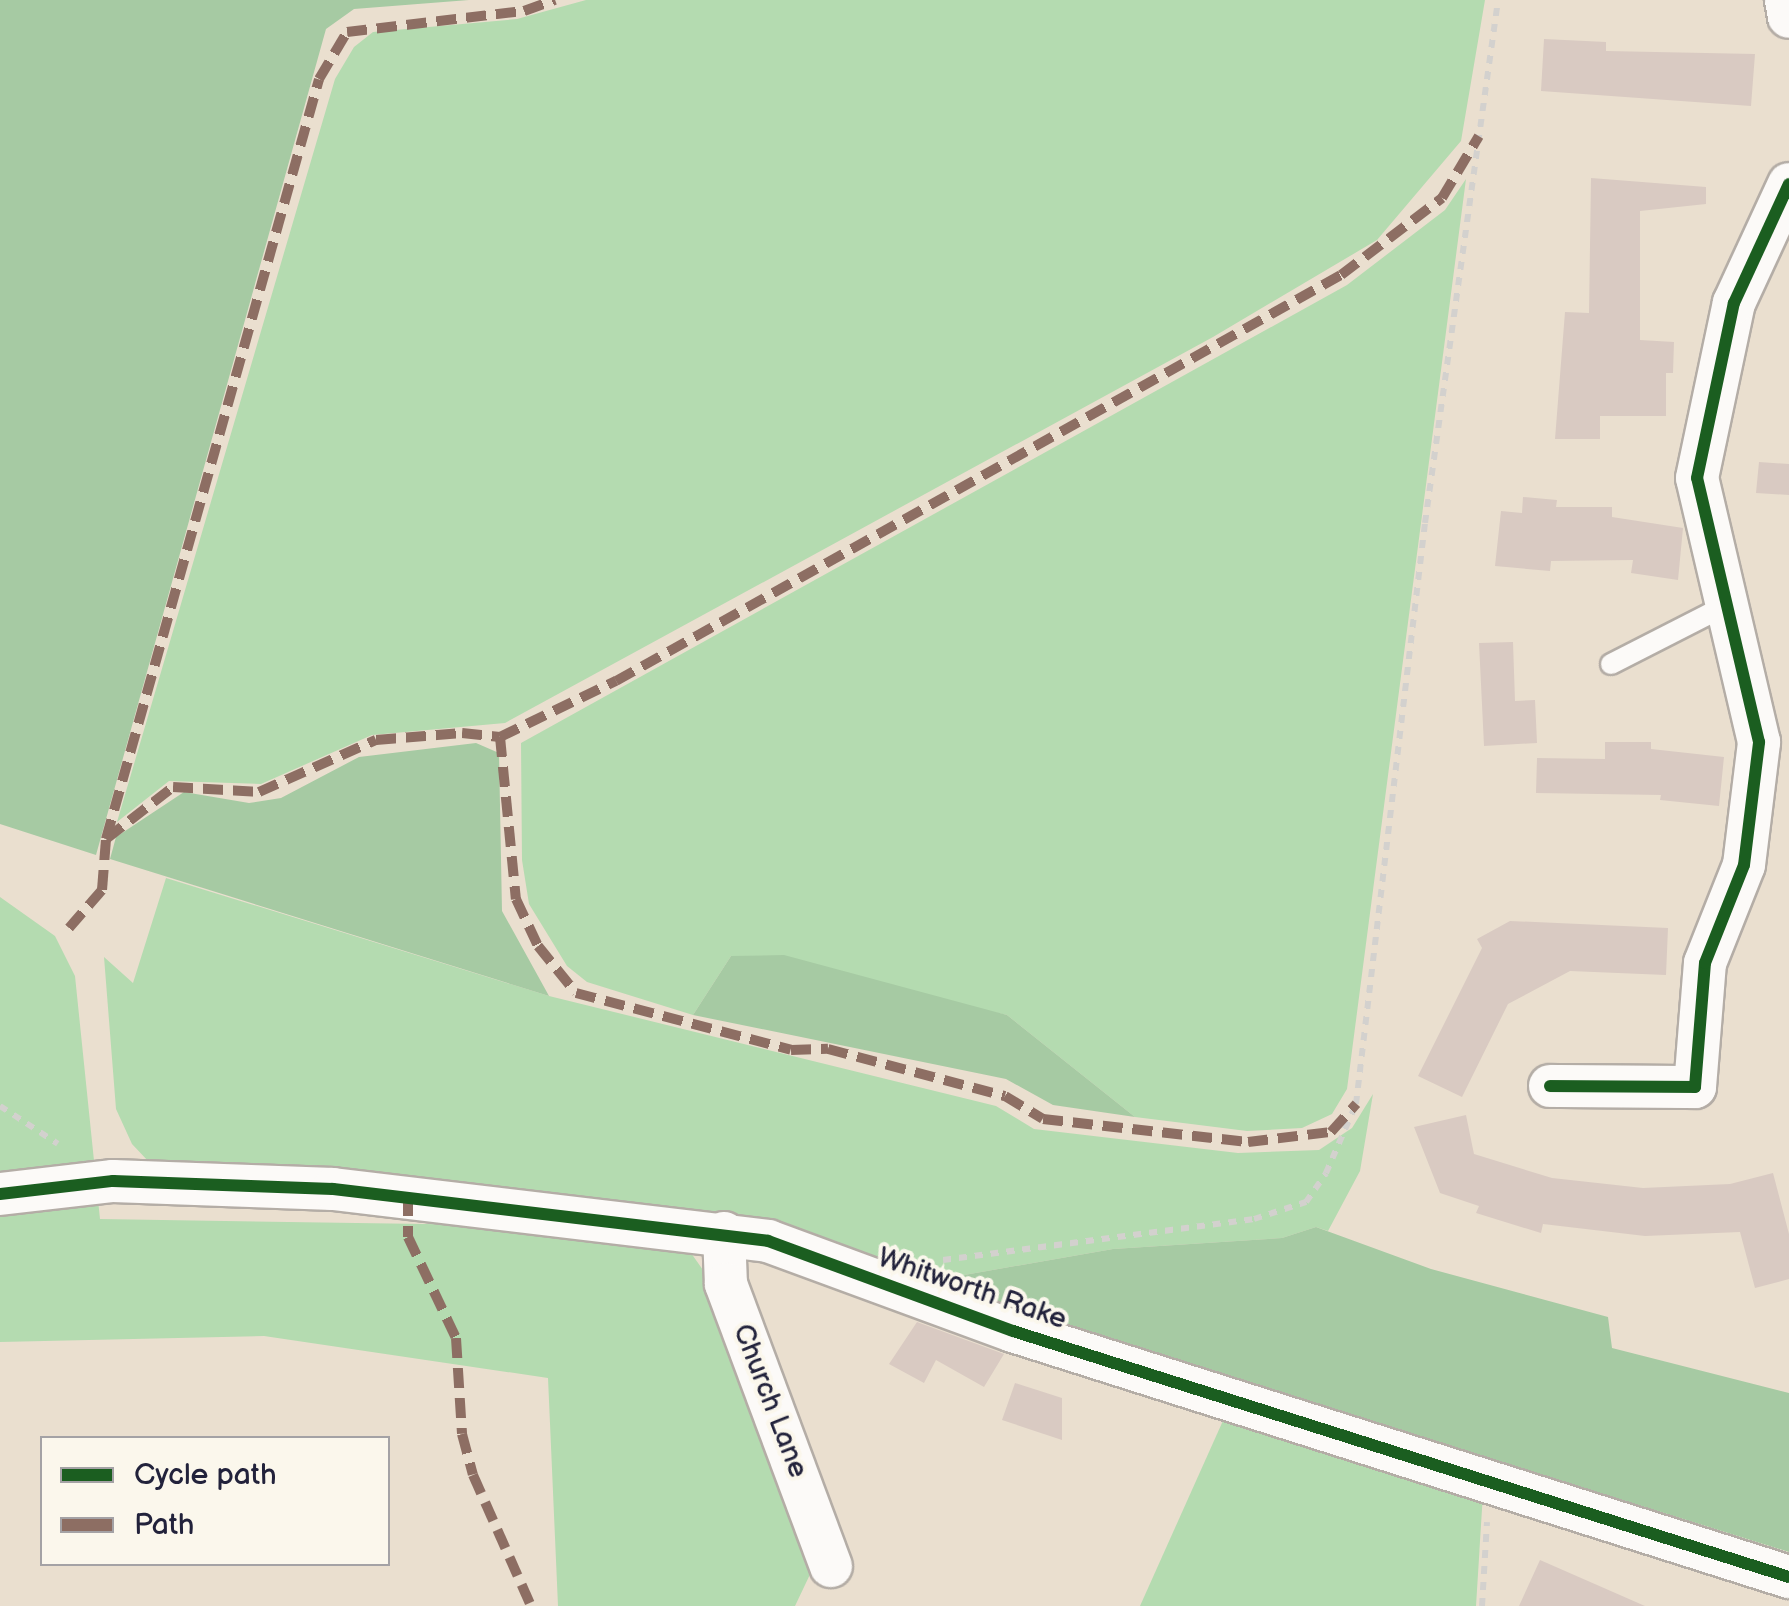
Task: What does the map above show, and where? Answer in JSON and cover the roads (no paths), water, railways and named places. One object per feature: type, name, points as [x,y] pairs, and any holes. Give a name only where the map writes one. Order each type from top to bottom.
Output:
[{"type":"street","points":[[1786,0],[1789,17]]},
{"type":"street","points":[[1550,1086],[1695,1087],[1705,963],[1744,865],[1759,742],[1697,478],[1734,304],[1789,184]]},
{"type":"street","name":"Whitworth Rake","points":[[0,1194],[113,1181],[333,1188],[724,1233],[768,1242],[1013,1331],[1789,1577]]},
{"type":"street","name":"Church Lane","points":[[724,1233],[726,1284],[831,1566]]},
{"type":"lane","points":[[1611,664],[1727,604]]}]
